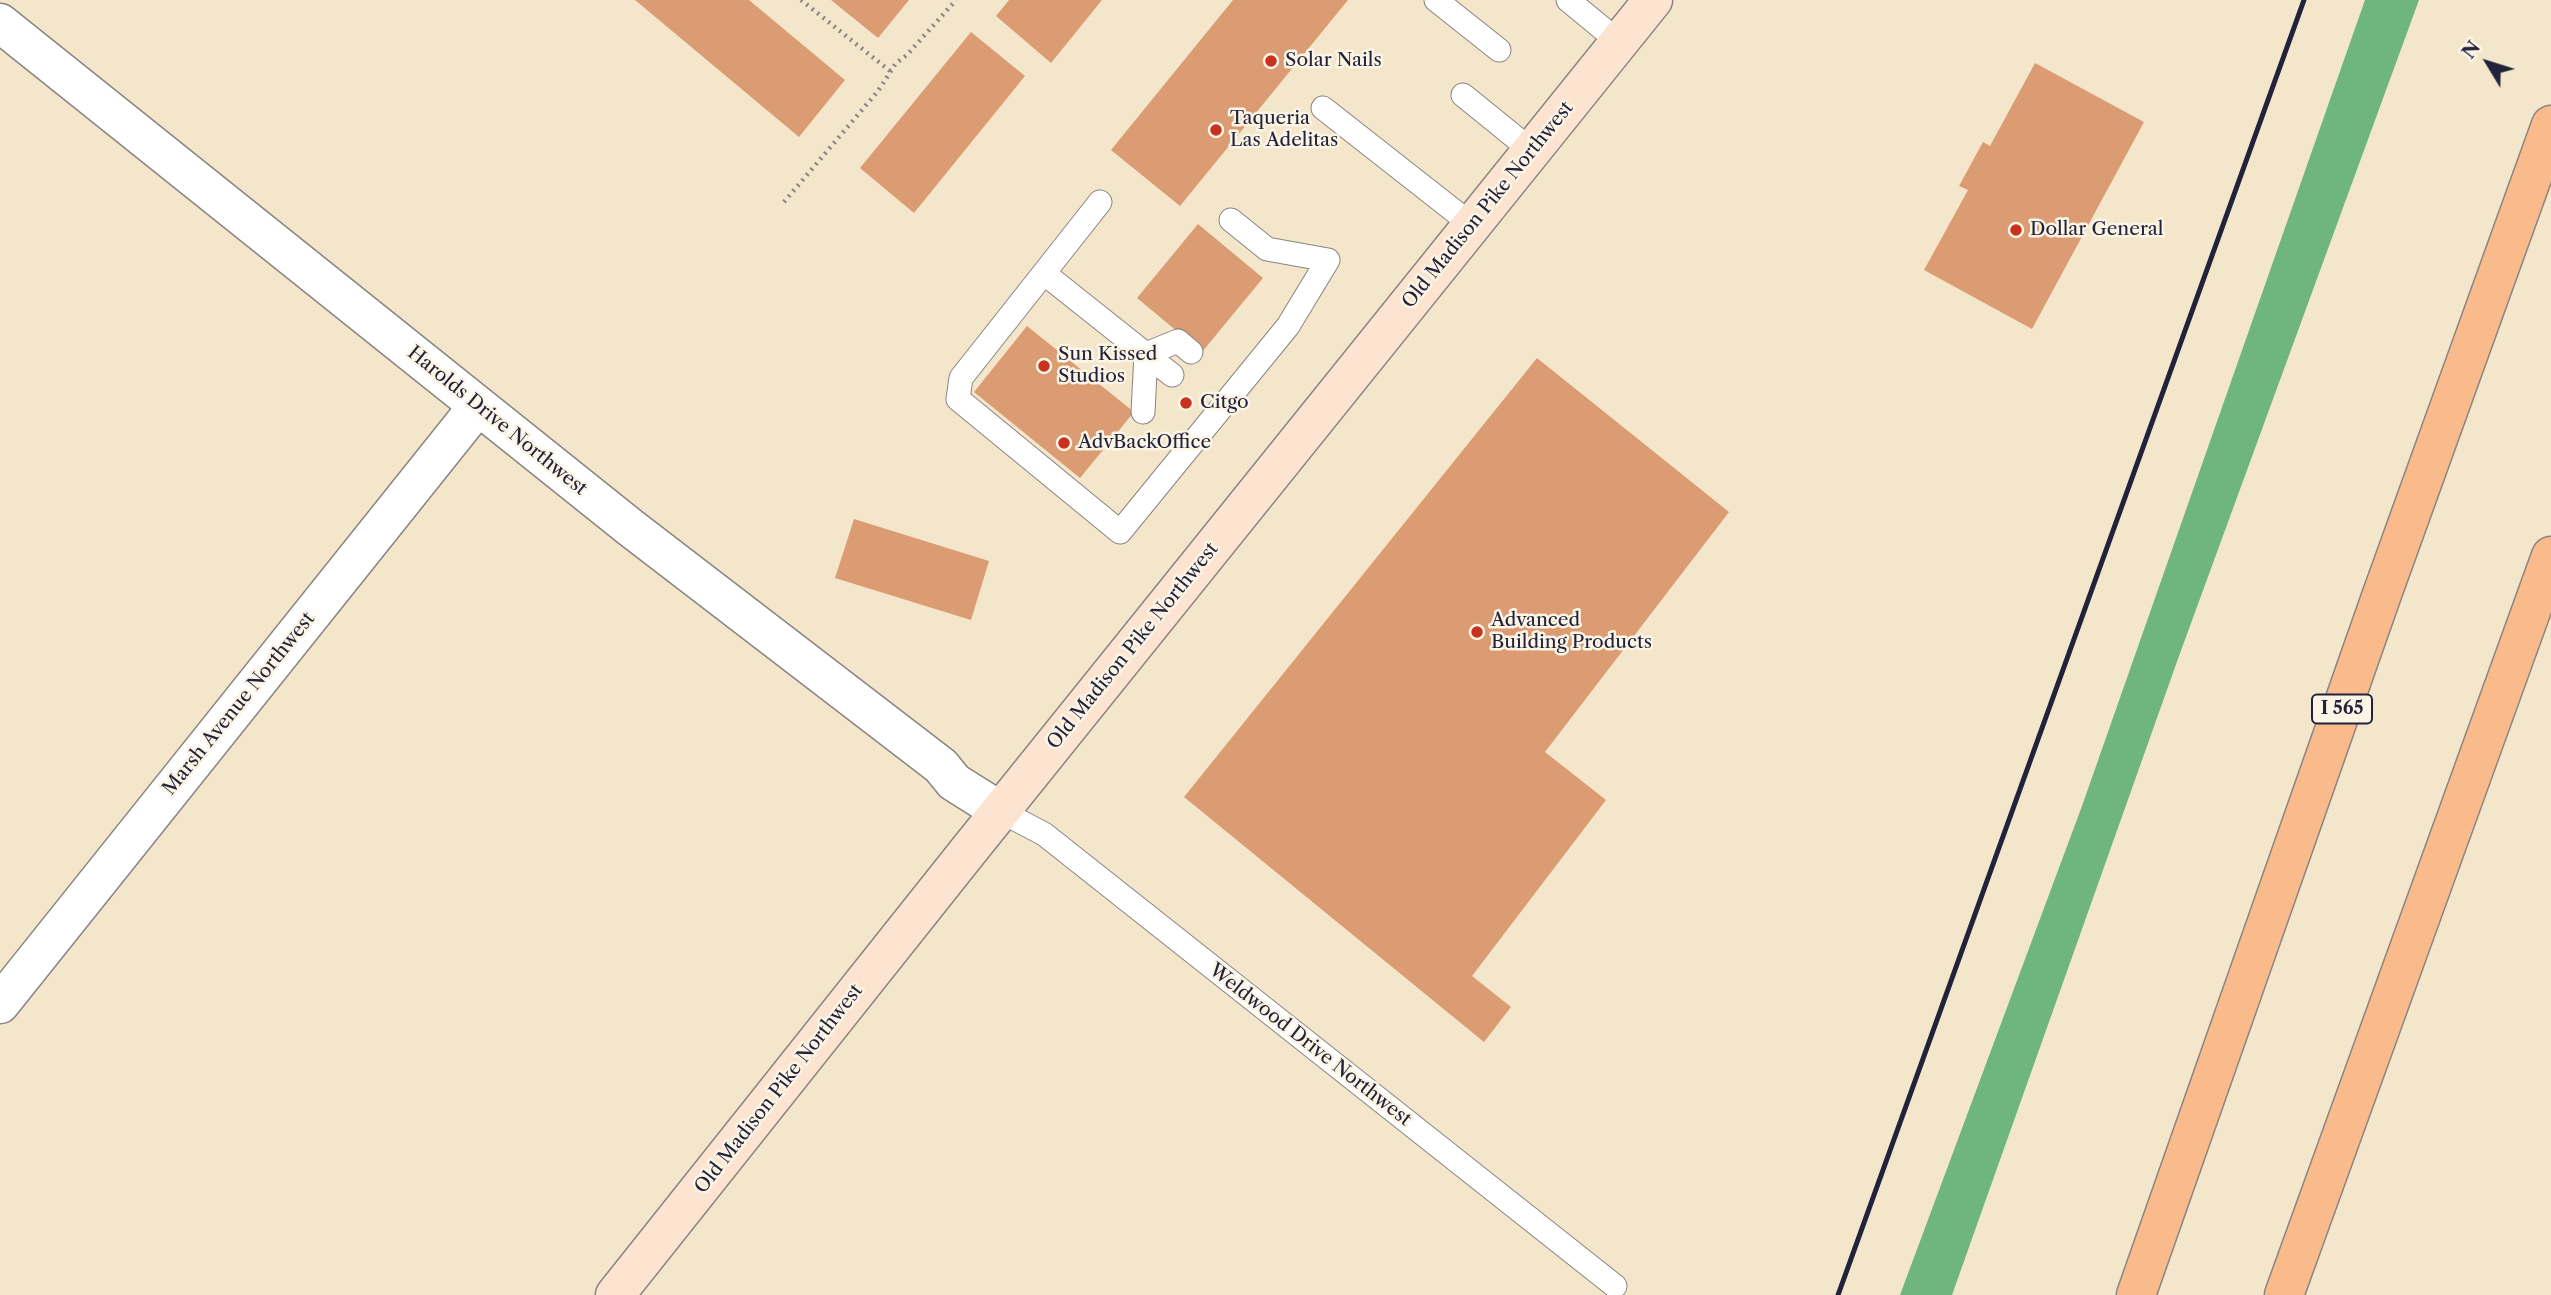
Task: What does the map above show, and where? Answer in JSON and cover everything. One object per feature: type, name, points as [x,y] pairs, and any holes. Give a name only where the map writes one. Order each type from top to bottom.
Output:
[{"type":"highway","name":"I 565","points":[[2136,1295],[2376,610],[2551,125]]},
{"type":"highway","points":[[2284,1295],[2551,556]]},
{"type":"main road","name":"Old Madison Pike Northwest","points":[[615,1295],[1000,811],[1653,0]]},
{"type":"street","name":"Harolds Drive Northwest","points":[[0,23],[631,528],[941,766],[954,782],[1000,811]]},
{"type":"street","name":"Marsh Avenue Northwest","points":[[0,1004],[478,406]]},
{"type":"lane","points":[[1436,0],[1499,50]]},
{"type":"lane","points":[[1568,0],[1619,42]]},
{"type":"lane","points":[[1462,95],[1532,151]]},
{"type":"lane","points":[[1323,108],[1472,225]]},
{"type":"lane","points":[[1100,202],[961,378],[958,399],[1120,532],[1212,407],[1288,326],[1328,260],[1267,249],[1231,220]]},
{"type":"lane","points":[[1045,274],[1172,375]]},
{"type":"lane","points":[[1146,354],[1178,341],[1191,352]]},
{"type":"lane","points":[[1143,412],[1146,354]]},
{"type":"lane","name":"Weldwood Drive Northwest","points":[[1000,811],[1050,839],[1615,1286]]},
{"type":"path","points":[[801,0],[890,71]]},
{"type":"path","points":[[785,202],[878,91],[890,71],[956,0]]},
{"type":"green space","points":[[2365,0],[2419,0],[2179,656],[1952,1295],[1900,1295],[2082,806]]},
{"type":"building","points":[[635,0],[749,0],[845,80],[799,137]]},
{"type":"building","points":[[831,0],[909,0],[878,38]]},
{"type":"building","points":[[1009,0],[1102,0],[1051,63],[996,16]]},
{"type":"building","points":[[1233,0],[1348,0],[1180,206],[1111,150]]},
{"type":"building","points":[[971,32],[1025,76],[914,213],[860,168]]},
{"type":"building","name":"Dollar General","points":[[2035,63],[2144,122],[2032,329],[1924,270],[1968,190],[1959,186],[1983,142],[1990,146]]},
{"type":"building","points":[[1198,224],[1263,278],[1202,352],[1137,298]]},
{"type":"building","points":[[1027,326],[1134,412],[1080,478],[974,392]]},
{"type":"building","name":"Advanced Building Products","points":[[1537,358],[1729,512],[1545,752],[1606,800],[1472,976],[1511,1007],[1484,1042],[1184,797]]},
{"type":"building","points":[[854,519],[989,561],[971,620],[835,578]]},
{"type":"railway","points":[[1838,1295],[2304,0]]},
{"type":"place","name":"Solar Nails","points":[[1271,61]]},
{"type":"place","name":"Taqueria Las Adelitas","points":[[1216,130]]},
{"type":"place","name":"Dollar General","points":[[2016,230]]},
{"type":"place","name":"Sun Kissed Studios","points":[[1044,366]]},
{"type":"place","name":"Citgo","points":[[1186,403]]},
{"type":"place","name":"AdvBackOffice","points":[[1064,443]]},
{"type":"place","name":"Advanced Building Products","points":[[1477,632]]}]
